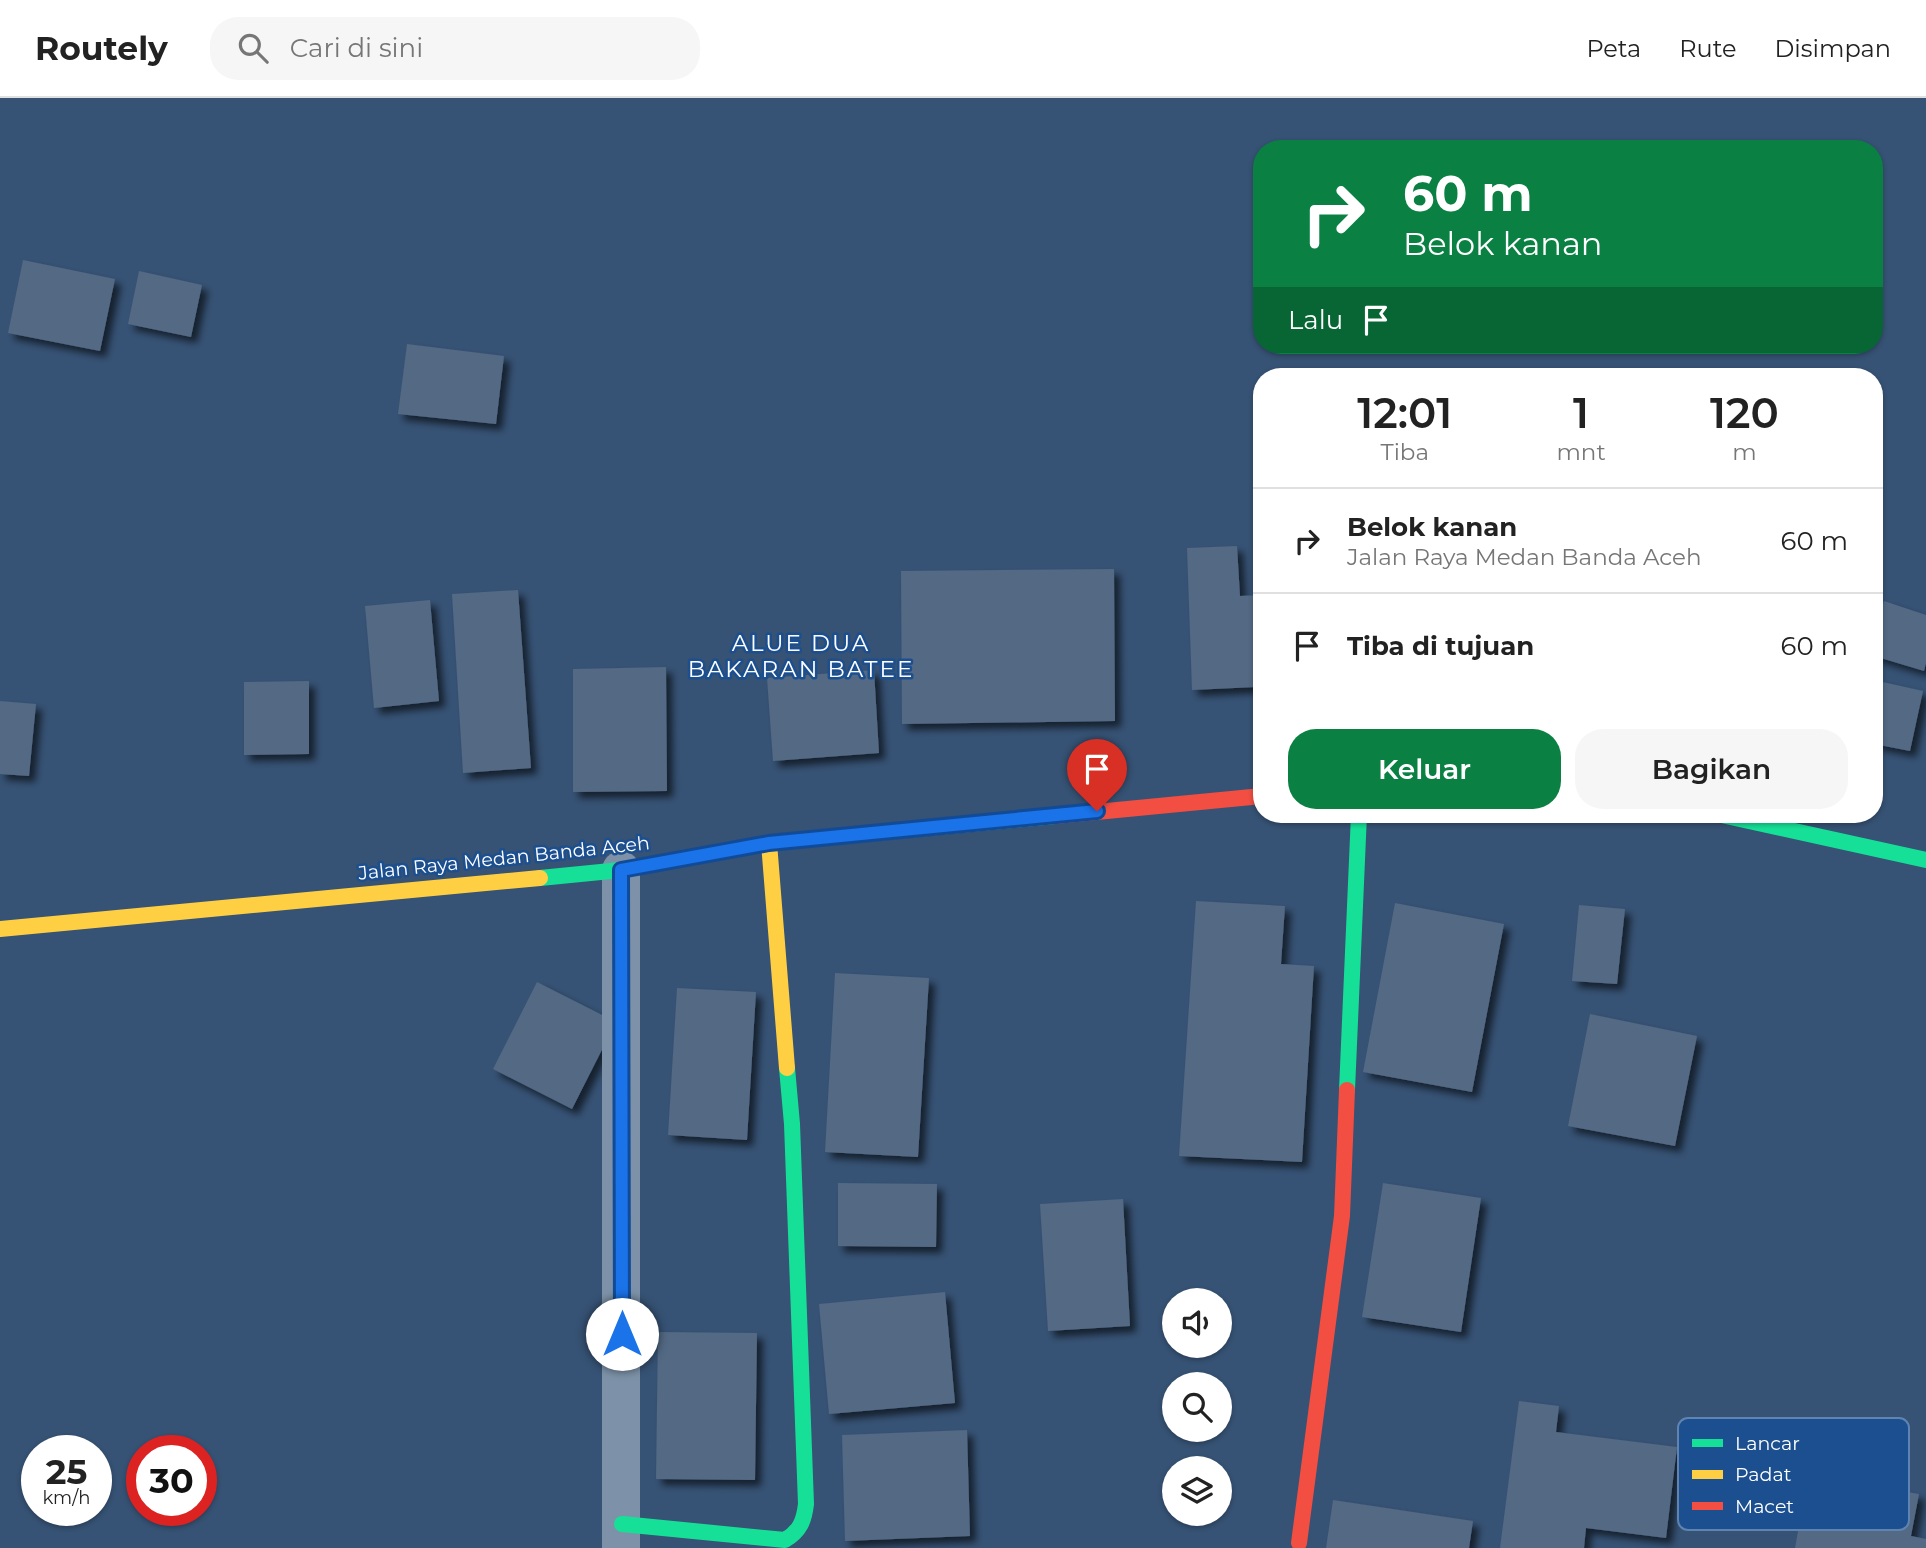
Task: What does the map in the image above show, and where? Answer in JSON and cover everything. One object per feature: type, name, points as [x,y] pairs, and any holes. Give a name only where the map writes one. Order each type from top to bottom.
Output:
[{"type":"main road","name":"Jalan Raya Medan Banda Aceh","points":[[0,929],[621,870],[769,843],[1253,797]]},
{"type":"main road","points":[[1300,1543],[1342,1216],[1359,823]]},
{"type":"main road","points":[[1758,823],[1926,860]]},
{"type":"main road","points":[[622,1536],[785,1540],[798,1532],[804,1523],[792,1124],[769,843]]},
{"type":"street","points":[[621,870],[622,1536]]},
{"type":"building","points":[[23,260],[115,279],[100,351],[8,333]]},
{"type":"building","points":[[139,271],[202,285],[191,337],[128,324]]},
{"type":"building","points":[[407,344],[504,356],[496,424],[398,414]]},
{"type":"building","points":[[1237,546],[1240,596],[1253,595],[1253,687],[1192,690],[1187,548]]},
{"type":"building","points":[[1114,569],[1115,721],[902,724],[901,571]]},
{"type":"building","points":[[518,590],[531,768],[463,773],[452,594]]},
{"type":"building","points":[[430,600],[439,701],[374,708],[365,606]]},
{"type":"building","points":[[1884,601],[1926,615],[1924,671],[1883,659]]},
{"type":"building","points":[[666,667],[667,791],[573,792],[573,669]]},
{"type":"building","points":[[874,670],[879,753],[773,761],[767,678]]},
{"type":"building","points":[[309,681],[309,754],[244,755],[244,682]]},
{"type":"building","points":[[1883,682],[1923,691],[1910,751],[1883,746]]},
{"type":"building","points":[[0,701],[36,704],[29,776],[0,774]]},
{"type":"building","points":[[1196,901],[1285,906],[1281,964],[1314,966],[1302,1162],[1179,1156]]},
{"type":"building","points":[[1395,903],[1504,924],[1472,1092],[1363,1072]]},
{"type":"building","points":[[1579,905],[1625,909],[1617,984],[1572,981]]},
{"type":"building","points":[[835,973],[929,978],[918,1157],[825,1152]]},
{"type":"building","points":[[537,982],[616,1022],[572,1109],[493,1069]]},
{"type":"building","points":[[677,988],[756,992],[747,1140],[668,1135]]},
{"type":"building","points":[[1590,1014],[1697,1036],[1675,1146],[1568,1126]]},
{"type":"building","points":[[838,1183],[937,1184],[936,1247],[838,1246]]},
{"type":"building","points":[[1383,1183],[1481,1198],[1461,1332],[1362,1317]]},
{"type":"building","points":[[1123,1199],[1130,1326],[1048,1331],[1040,1204]]},
{"type":"building","points":[[945,1292],[955,1403],[829,1414],[819,1304]]},
{"type":"building","points":[[658,1332],[757,1333],[755,1480],[656,1479]]},
{"type":"building","points":[[1519,1401],[1559,1406],[1556,1432],[1677,1447],[1666,1538],[1586,1528],[1584,1548],[1500,1548]]},
{"type":"building","points":[[967,1430],[970,1536],[845,1541],[842,1435]]},
{"type":"building","points":[[1909,1492],[1919,1494],[1911,1536],[1926,1539],[1926,1548],[1795,1548],[1798,1530],[1909,1530]]},
{"type":"building","points":[[1333,1500],[1473,1521],[1469,1548],[1326,1548]]},
{"type":"traffic: fast","points":[[540,878],[621,870],[769,843],[1055,816]]},
{"type":"traffic: fast","points":[[1347,1090],[1359,823]]},
{"type":"traffic: fast","points":[[1758,823],[1926,860]]},
{"type":"traffic: fast","points":[[622,1524],[785,1540],[798,1529],[802,1520],[806,1504],[792,1124],[787,1068]]},
{"type":"traffic: slow","points":[[769,843],[787,1068]]},
{"type":"traffic: slow","points":[[0,929],[540,878]]},
{"type":"traffic: jam","points":[[1055,816],[1253,797]]},
{"type":"traffic: jam","points":[[1299,1543],[1342,1216],[1347,1090]]},
{"type":"district","name":"ALUE DUA BAKARAN BATEE","points":[[801,656]]},
{"type":"route","points":[[622,1334],[621,870],[769,843],[1097,811]]}]
